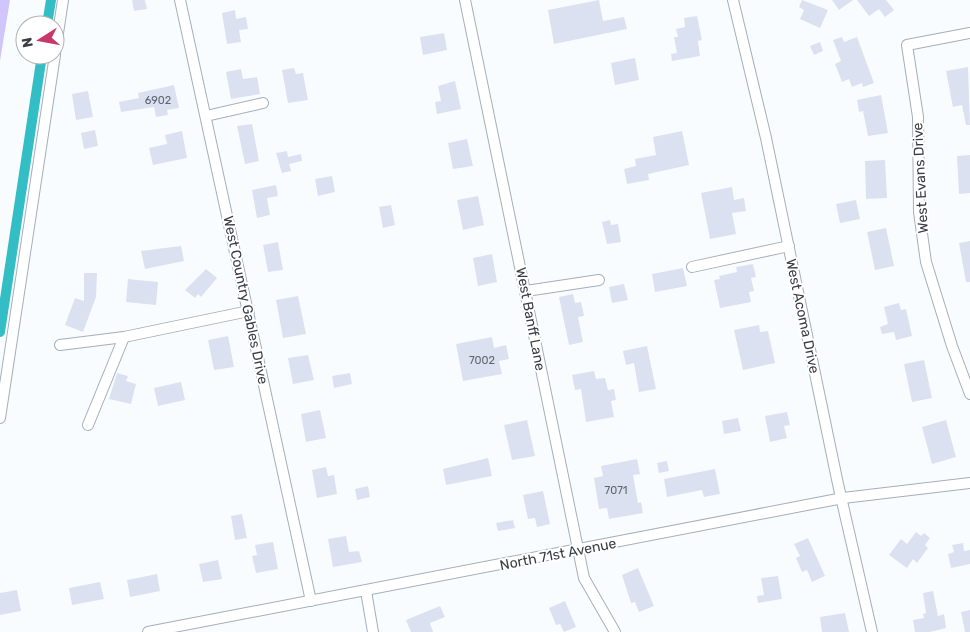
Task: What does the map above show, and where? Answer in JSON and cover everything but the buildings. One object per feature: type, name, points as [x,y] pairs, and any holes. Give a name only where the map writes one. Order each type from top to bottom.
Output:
[{"type":"street","points":[[61,15],[63,0]]},
{"type":"street","name":"West Country Gables Drive","points":[[180,0],[311,601]]},
{"type":"street","name":"West Banff Lane","points":[[465,0],[584,578],[615,632]]},
{"type":"street","name":"West Acoma Drive","points":[[733,0],[789,246],[872,632]]},
{"type":"street","name":"West Evans Drive","points":[[970,33],[906,45],[918,117],[919,212],[926,262],[952,346],[970,394]]},
{"type":"street","points":[[0,418],[53,65]]},
{"type":"street","points":[[206,116],[264,103]]},
{"type":"street","points":[[692,267],[789,246]]},
{"type":"street","points":[[526,291],[600,280]]},
{"type":"street","points":[[60,345],[124,337],[249,311]]},
{"type":"street","points":[[88,425],[124,337]]},
{"type":"street","name":"North 71st Avenue","points":[[148,632],[843,498],[970,483]]},
{"type":"street","points":[[366,591],[373,632]]},
{"type":"shaded area","points":[[0,0],[10,0],[0,61]]},
{"type":"waterway","points":[[49,15],[51,0]]},
{"type":"waterway","points":[[0,332],[40,65]]}]
